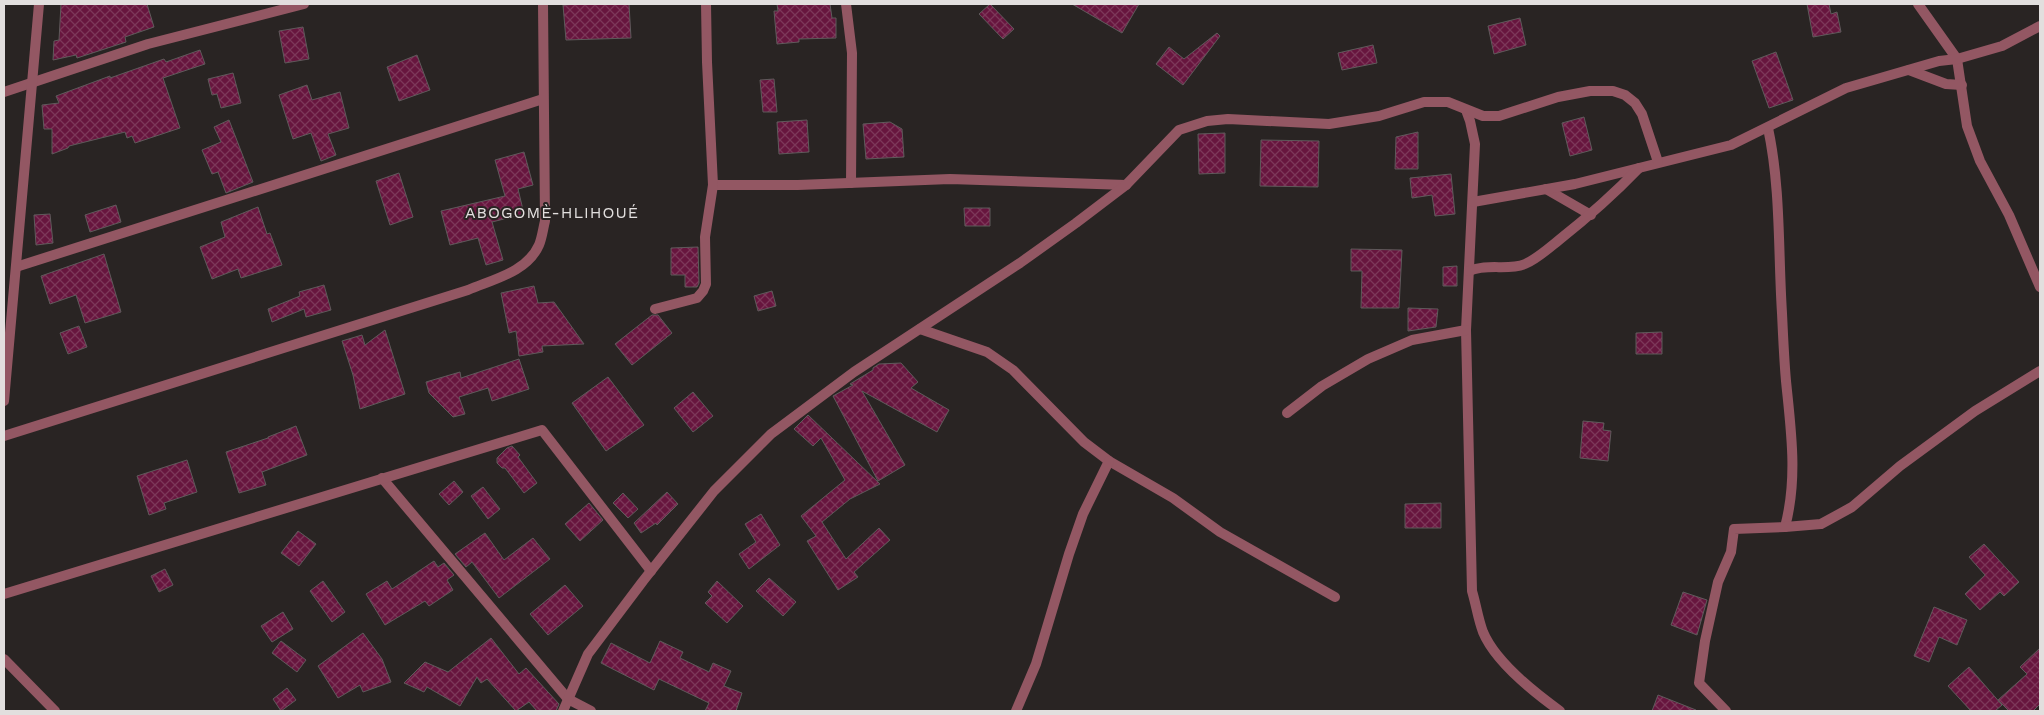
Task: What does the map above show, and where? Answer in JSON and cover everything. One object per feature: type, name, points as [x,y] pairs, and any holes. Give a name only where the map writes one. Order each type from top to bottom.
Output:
[{"type":"street","points":[[4,402],[38,4]]},
{"type":"street","points":[[4,92],[148,44],[304,4]]},
{"type":"street","points":[[4,436],[468,290],[520,269],[532,258],[540,244],[544,221],[543,4]]},
{"type":"street","points":[[655,308],[697,298],[706,284],[707,257],[705,237],[713,185],[706,62],[706,4]]},
{"type":"street","points":[[846,4],[852,53],[851,183]]},
{"type":"street","points":[[1918,4],[1957,59],[1967,126],[1980,161],[2009,215],[2040,287]]},
{"type":"street","points":[[1473,202],[1575,184],[1731,145],[1846,88],[1938,61],[1957,59],[2002,46],[2040,26]]},
{"type":"street","points":[[1909,70],[1946,84],[1962,84]]},
{"type":"street","points":[[563,711],[588,654],[714,491],[771,434],[854,372],[1020,263],[1126,185],[1143,170],[1179,130],[1207,121],[1247,119],[1329,124],[1379,116],[1424,102],[1448,102],[1483,116],[1499,116],[1558,97],[1590,91],[1614,91],[1630,99],[1642,114],[1658,162]]},
{"type":"street","points":[[16,267],[543,99]]},
{"type":"street","points":[[1466,110],[1475,144],[1466,330],[1472,591],[1483,632],[1500,657],[1540,697],[1560,711]]},
{"type":"street","points":[[1768,128],[1777,178],[1778,253],[1794,456],[1792,504],[1785,527]]},
{"type":"street","points":[[1469,270],[1479,267],[1512,267],[1525,264],[1548,249],[1591,214],[1640,167]]},
{"type":"street","points":[[713,185],[950,179],[1126,185]]},
{"type":"street","points":[[1546,189],[1591,214]]},
{"type":"street","points":[[920,329],[987,352],[1013,370],[1084,442],[1109,461],[1173,498],[1220,532],[1335,597]]},
{"type":"street","points":[[1287,413],[1322,386],[1368,359],[1412,340],[1466,330]]},
{"type":"street","points":[[1726,711],[1699,683],[1705,640],[1718,582],[1731,552],[1734,529],[1821,524],[1852,507],[1900,466],[1975,411],[2040,371]]},
{"type":"street","points":[[4,594],[542,430],[651,571]]},
{"type":"street","points":[[1016,711],[1036,664],[1083,514],[1109,461]]},
{"type":"street","points":[[382,478],[568,699],[591,711]]},
{"type":"street","points":[[4,659],[55,711]]},
{"type":"building","points":[[61,4],[147,4],[154,27],[125,37],[126,42],[77,58],[76,55],[53,60],[54,41],[59,40]]},
{"type":"building","points":[[629,4],[631,38],[566,40],[563,5]]},
{"type":"building","points":[[777,4],[830,4],[832,18],[836,18],[836,38],[799,39],[799,42],[777,44],[774,11],[778,11]]},
{"type":"building","points":[[990,4],[1014,29],[1003,39],[979,14]]},
{"type":"building","points":[[1072,4],[1139,4],[1122,33]]},
{"type":"building","points":[[1807,4],[1829,4],[1831,14],[1837,12],[1841,32],[1813,37]]},
{"type":"building","points":[[1520,18],[1526,45],[1494,54],[1488,26]]},
{"type":"building","points":[[303,27],[309,59],[285,63],[279,31]]},
{"type":"building","points":[[1217,33],[1220,36],[1183,85],[1156,64],[1169,47],[1184,59]]},
{"type":"building","points":[[1373,45],[1377,63],[1342,70],[1338,53]]},
{"type":"building","points":[[200,50],[205,64],[163,78],[180,128],[135,143],[132,136],[127,138],[125,132],[69,146],[52,154],[52,129],[44,129],[42,105],[59,103],[56,96],[110,76],[110,78],[164,59],[166,62]]},
{"type":"building","points":[[1776,52],[1793,100],[1769,108],[1752,61]]},
{"type":"building","points":[[417,55],[430,90],[399,101],[387,67]]},
{"type":"building","points":[[233,73],[241,103],[221,108],[217,94],[212,95],[208,79]]},
{"type":"building","points":[[774,79],[777,112],[763,112],[760,80]]},
{"type":"building","points":[[307,85],[312,100],[340,92],[349,128],[328,134],[336,155],[321,161],[311,133],[293,139],[279,95]]},
{"type":"building","points":[[1584,117],[1592,150],[1570,156],[1562,123]]},
{"type":"building","points":[[229,120],[253,182],[226,193],[218,172],[212,174],[202,150],[221,142],[214,127]]},
{"type":"building","points":[[807,120],[809,152],[779,154],[777,122]]},
{"type":"building","points":[[890,122],[902,129],[904,157],[866,159],[863,124]]},
{"type":"building","points":[[1418,132],[1418,169],[1395,169],[1396,137]]},
{"type":"building","points":[[1225,133],[1225,173],[1199,174],[1198,134]]},
{"type":"building","points":[[1261,140],[1319,141],[1318,187],[1260,186]]},
{"type":"building","points":[[524,152],[533,185],[518,189],[524,214],[492,222],[503,260],[486,265],[478,238],[450,245],[441,211],[505,196],[495,160]]},
{"type":"building","points":[[399,173],[413,217],[390,225],[376,181]]},
{"type":"building","points":[[1451,174],[1455,214],[1435,216],[1432,195],[1412,198],[1410,178]]},
{"type":"building","points":[[116,205],[121,222],[90,232],[85,215]]},
{"type":"building","points":[[258,207],[267,234],[270,233],[282,265],[241,278],[238,269],[212,279],[200,247],[225,237],[221,222]]},
{"type":"building","points":[[964,208],[990,208],[990,226],[965,226]]},
{"type":"building","points":[[50,214],[53,243],[36,245],[34,215]]},
{"type":"building","points":[[698,247],[699,283],[697,287],[685,287],[685,275],[671,275],[671,248]]},
{"type":"building","points":[[1351,249],[1402,250],[1399,308],[1361,308],[1362,271],[1351,271]]},
{"type":"building","points":[[104,254],[121,312],[85,323],[76,295],[50,304],[41,276]]},
{"type":"building","points":[[1457,266],[1457,286],[1443,286],[1443,267]]},
{"type":"building","points":[[324,285],[331,310],[306,317],[304,309],[272,322],[268,309],[300,296],[299,292]]},
{"type":"building","points":[[534,286],[538,303],[554,302],[584,344],[542,346],[543,352],[519,356],[516,331],[509,333],[501,293]]},
{"type":"building","points":[[772,291],[776,306],[758,311],[754,296]]},
{"type":"building","points":[[1408,308],[1438,309],[1436,327],[1408,331]]},
{"type":"building","points":[[652,315],[658,315],[672,333],[632,365],[615,344]]},
{"type":"building","points":[[79,326],[87,347],[68,354],[60,333]]},
{"type":"building","points":[[385,330],[405,394],[360,409],[353,375],[342,341],[362,335],[365,345]]},
{"type":"building","points":[[1662,332],[1662,354],[1636,354],[1636,333]]},
{"type":"building","points":[[519,359],[529,389],[492,401],[488,388],[459,397],[465,414],[453,417],[429,393],[426,382],[460,372],[461,378]]},
{"type":"building","points":[[901,363],[918,382],[911,388],[949,410],[937,432],[862,391],[905,465],[878,481],[833,396],[853,385],[850,384],[873,370],[879,364]]},
{"type":"building","points":[[608,377],[644,425],[606,451],[572,403]]},
{"type":"building","points":[[693,392],[713,416],[693,432],[674,408]]},
{"type":"building","points":[[808,415],[880,484],[850,499],[822,522],[846,559],[879,528],[890,540],[854,572],[858,577],[838,590],[807,541],[816,536],[801,516],[845,480],[821,438],[813,446],[794,429]]},
{"type":"building","points":[[1583,421],[1604,423],[1603,430],[1611,431],[1608,461],[1580,458]]},
{"type":"building","points":[[296,426],[307,455],[262,472],[266,485],[239,493],[226,452]]},
{"type":"building","points":[[512,446],[520,455],[518,457],[537,483],[524,493],[505,468],[502,468],[497,463],[497,458],[507,448]]},
{"type":"building","points":[[187,460],[197,492],[164,503],[166,509],[149,515],[137,476]]},
{"type":"building","points":[[454,481],[463,492],[449,505],[439,494]]},
{"type":"building","points":[[483,487],[500,509],[488,519],[471,496]]},
{"type":"building","points":[[667,492],[678,504],[657,525],[656,523],[641,533],[634,523]]},
{"type":"building","points":[[623,493],[638,509],[628,518],[613,503]]},
{"type":"building","points":[[589,503],[603,520],[580,541],[565,524]]},
{"type":"building","points":[[1441,503],[1441,528],[1405,528],[1405,504]]},
{"type":"building","points":[[761,514],[780,545],[749,569],[739,554],[756,542],[745,524]]},
{"type":"building","points":[[298,531],[316,544],[299,566],[281,553]]},
{"type":"building","points":[[485,533],[504,560],[533,538],[550,559],[499,598],[472,562],[466,567],[455,554]]},
{"type":"building","points":[[1984,544],[2019,582],[2004,596],[2000,592],[1980,610],[1965,594],[1985,575],[1969,557]]},
{"type":"building","points":[[434,561],[438,567],[444,563],[454,575],[447,580],[453,590],[429,606],[425,601],[385,625],[366,594],[387,581],[392,589]]},
{"type":"building","points":[[165,569],[173,585],[159,592],[151,576]]},
{"type":"building","points":[[769,578],[796,602],[783,616],[756,591]]},
{"type":"building","points":[[323,581],[345,612],[332,622],[310,591]]},
{"type":"building","points":[[717,581],[743,606],[727,623],[705,603],[712,596],[708,592]]},
{"type":"building","points":[[565,585],[583,606],[548,635],[530,614]]},
{"type":"building","points":[[1683,592],[1707,600],[1697,635],[1671,625]]},
{"type":"building","points":[[1934,607],[1967,620],[1957,645],[1939,637],[1929,662],[1914,656]]},
{"type":"building","points":[[283,612],[293,629],[272,642],[261,626]]},
{"type":"building","points":[[363,633],[382,659],[391,682],[363,692],[360,685],[338,698],[318,666]]},
{"type":"building","points":[[491,638],[519,674],[526,668],[559,704],[556,711],[537,711],[529,702],[516,711],[487,679],[481,683],[477,677],[460,706],[427,687],[424,692],[404,683],[425,662],[448,672]]},
{"type":"building","points":[[281,641],[306,660],[297,672],[272,653]]},
{"type":"building","points":[[660,641],[683,652],[680,658],[709,672],[713,663],[731,671],[724,686],[742,693],[736,711],[705,711],[709,703],[659,679],[654,690],[601,663],[611,643],[650,663]]},
{"type":"building","points":[[2040,648],[2040,704],[2033,711],[2009,711],[1998,700],[2027,674],[2020,667]]},
{"type":"building","points":[[1969,667],[2002,705],[1995,711],[1971,711],[1948,686]]},
{"type":"building","points":[[287,688],[296,700],[281,711],[273,699]]},
{"type":"building","points":[[1658,695],[1696,710],[1696,711],[1652,711]]},
{"type":"district","name":"ABOGOMÈ-HLIHOUÉ","points":[[552,212]]}]
